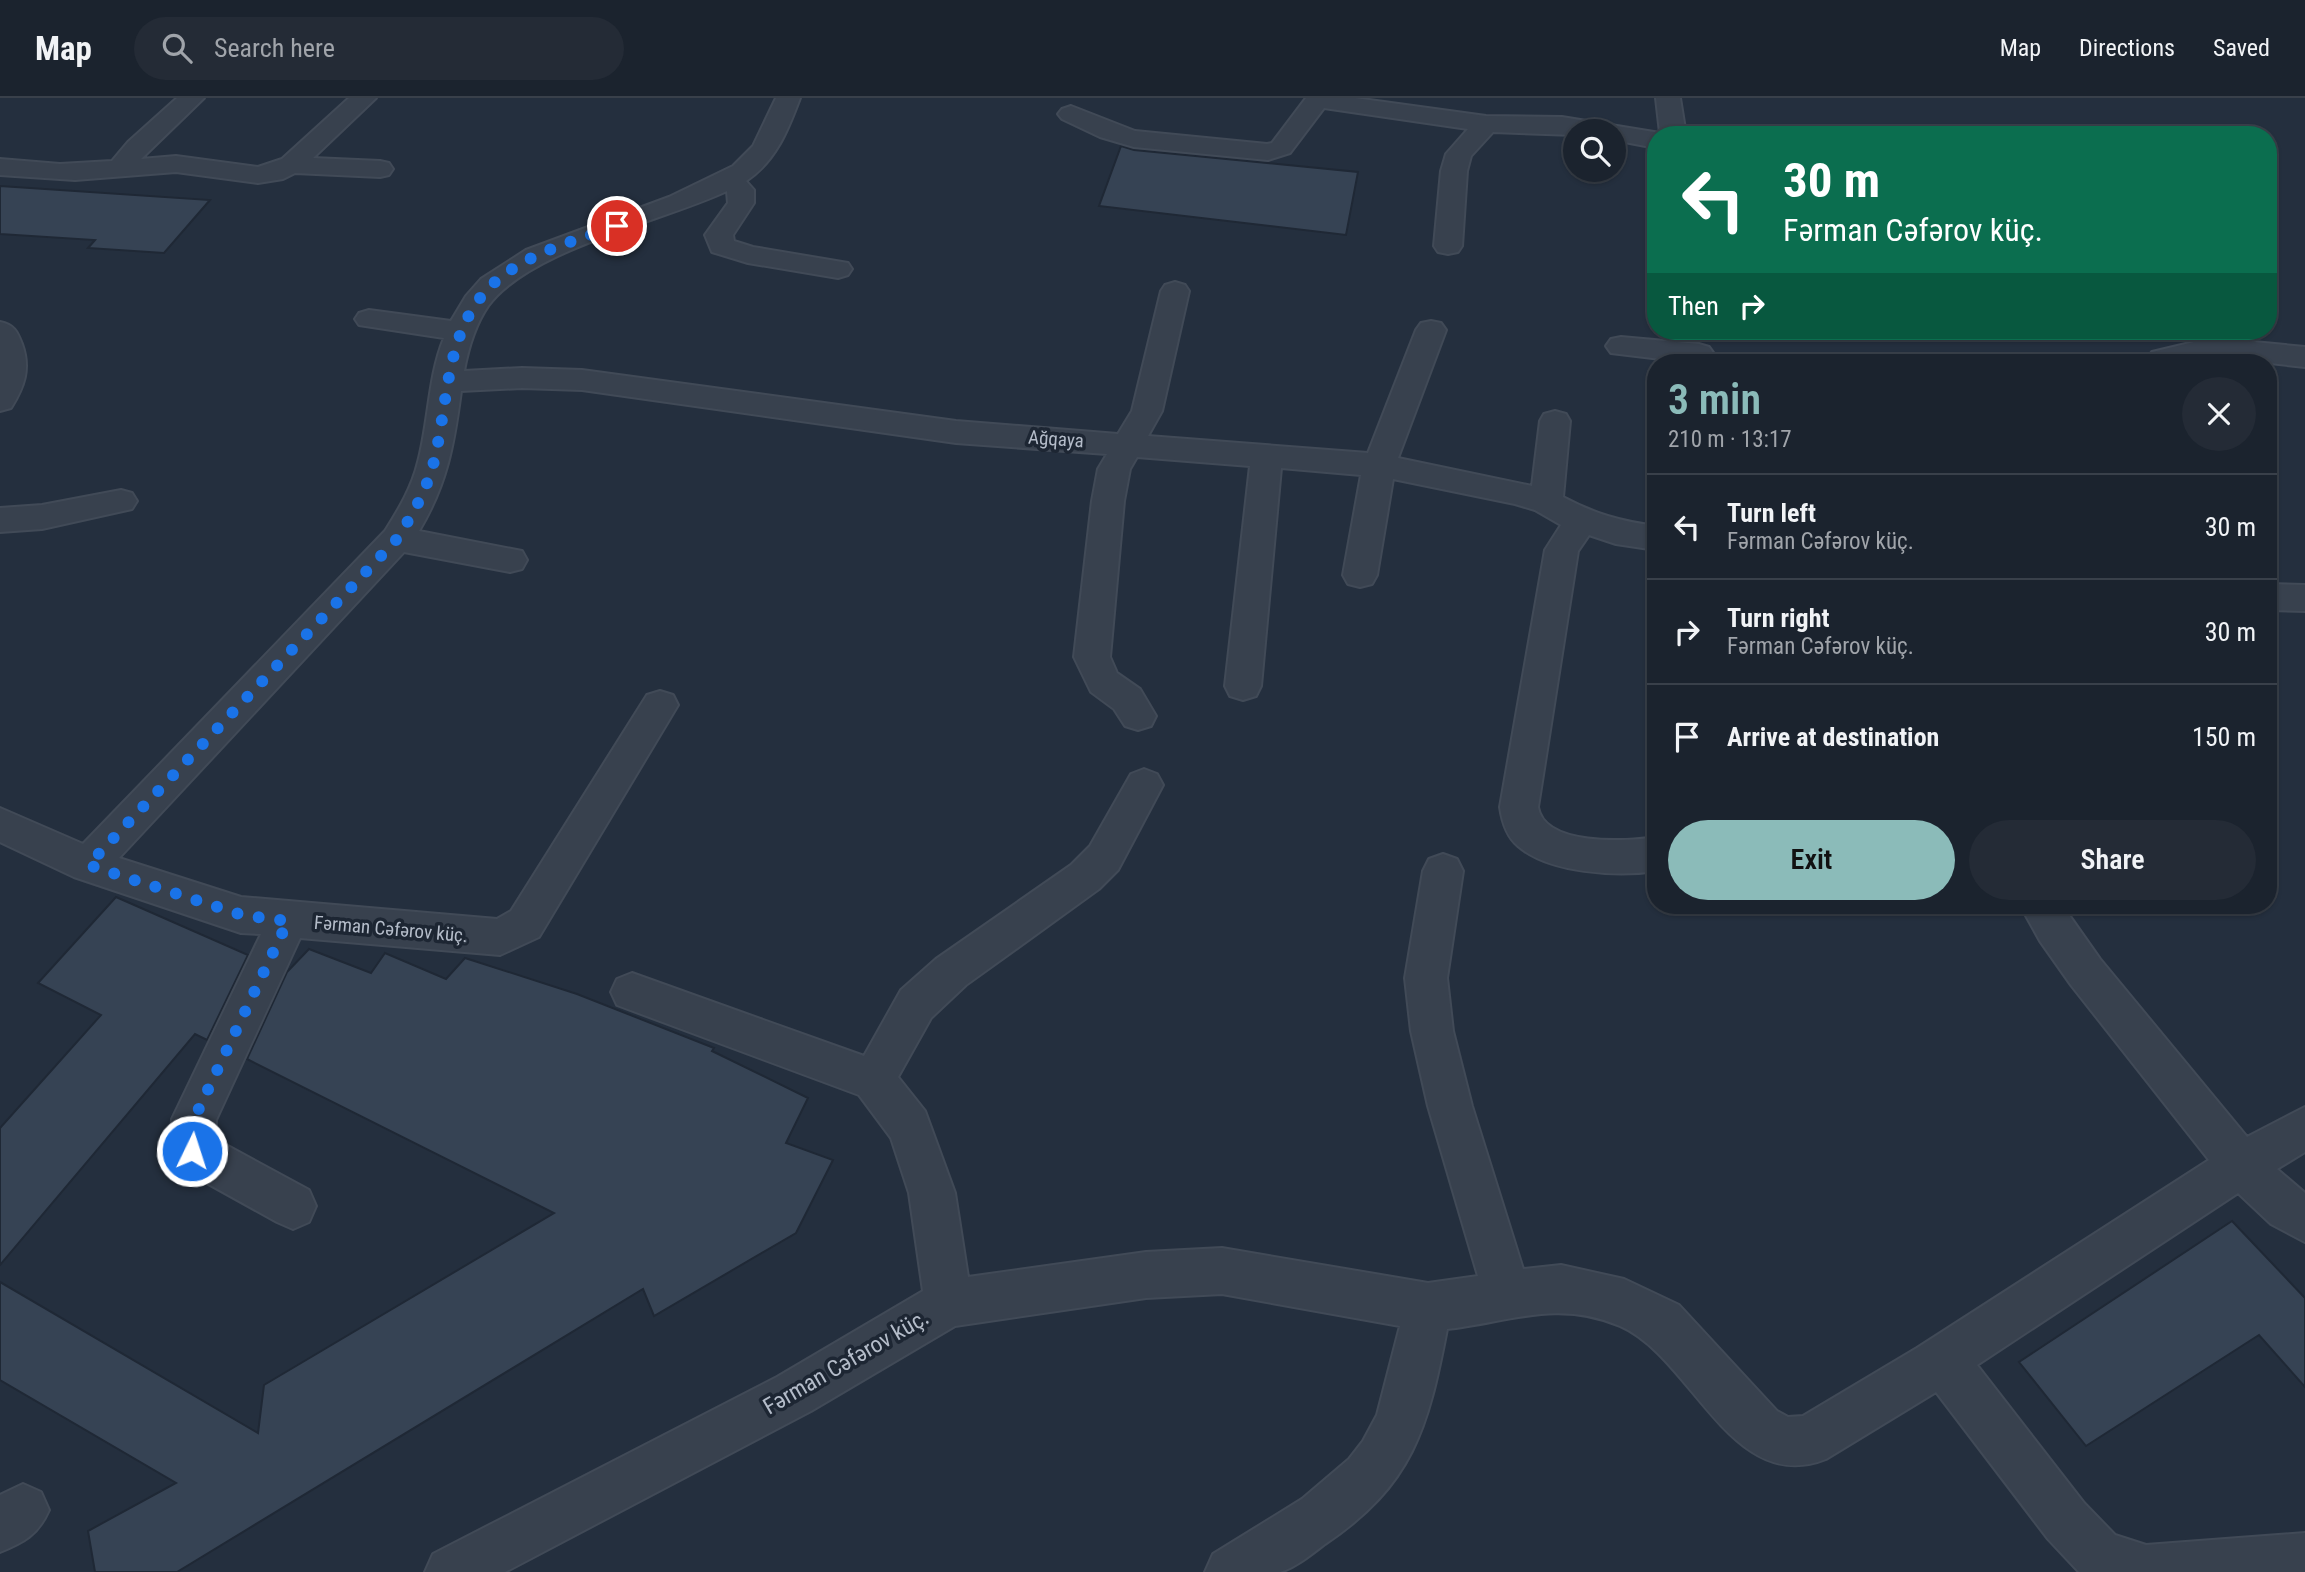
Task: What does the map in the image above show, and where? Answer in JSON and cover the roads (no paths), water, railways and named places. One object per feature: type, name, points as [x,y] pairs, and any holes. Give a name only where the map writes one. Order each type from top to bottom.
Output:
[{"type":"street","points":[[120,169],[137,147],[192,98]]},
{"type":"street","points":[[0,167],[70,173],[176,164],[258,175],[274,173],[292,165],[364,98]]},
{"type":"street","points":[[88,865],[397,539],[422,499],[435,459],[459,331],[473,305],[491,285],[514,267],[550,250],[685,201],[730,180],[753,163],[772,138],[788,98]]},
{"type":"street","points":[[1668,98],[1672,126]]},
{"type":"street","points":[[1071,114],[1109,132],[1134,139],[1268,152],[1282,148],[1316,103],[1324,101],[1486,124],[1563,125]]},
{"type":"street","points":[[1448,246],[1454,171],[1459,155],[1486,124]]},
{"type":"street","points":[[1626,135],[1647,138]]},
{"type":"street","points":[[292,165],[380,169]]},
{"type":"street","points":[[730,180],[741,190],[741,203],[719,235],[722,246],[748,255],[838,269]]},
{"type":"street","points":[[1138,716],[1127,699],[1104,682],[1092,657],[1108,502],[1114,469],[1147,411],[1175,290]]},
{"type":"street","points":[[369,319],[459,331]]},
{"type":"street","points":[[1360,575],[1379,465],[1431,330]]},
{"type":"street","points":[[0,331],[14,362],[11,383],[0,401]]},
{"type":"street","points":[[2175,354],[2240,341],[2305,357]]},
{"type":"street","points":[[1621,346],[1704,349]]},
{"type":"street","name":"Ağqaya","points":[[449,382],[522,378],[582,380],[956,432],[1379,465],[1546,502],[1581,521],[1616,532],[1647,537]]},
{"type":"street","points":[[1546,502],[1555,421]]},
{"type":"street","points":[[1243,686],[1266,455]]},
{"type":"street","points":[[0,520],[42,517],[121,502]]},
{"type":"street","points":[[1581,521],[1562,550],[1518,807],[1522,824],[1534,836],[1556,848],[1619,859],[1647,855]]},
{"type":"street","points":[[397,539],[510,560]]},
{"type":"street","points":[[2277,597],[2305,598]]},
{"type":"street","name":"Fərman Cəfərov küç.","points":[[0,824],[88,865],[242,915],[499,937],[525,924],[660,705]]},
{"type":"street","points":[[632,992],[874,1080],[916,1004],[951,972],[1085,877],[1104,858],[1144,785]]},
{"type":"street","points":[[1443,871],[1426,978],[1432,1031],[1450,1105],[1507,1294]]},
{"type":"street","points":[[2045,914],[2103,997],[2243,1164],[2287,1210],[2305,1219]]},
{"type":"street","points":[[288,921],[194,1119],[192,1151],[293,1206]]},
{"type":"street","name":"Fərman Cəfərov küç.","points":[[451,1572],[794,1394],[948,1303],[932,1193],[909,1126],[874,1080]]},
{"type":"street","points":[[948,1303],[1146,1275],[1222,1271],[1428,1307],[1561,1288],[1624,1303],[1662,1322],[1759,1429],[1786,1442],[1808,1441],[1943,1361],[2243,1164],[2305,1128]]},
{"type":"street","points":[[1231,1572],[1320,1517],[1367,1476],[1389,1444],[1408,1396],[1428,1307]]},
{"type":"street","points":[[1943,1361],[2066,1521],[2099,1555],[2146,1571],[2305,1559]]}]
